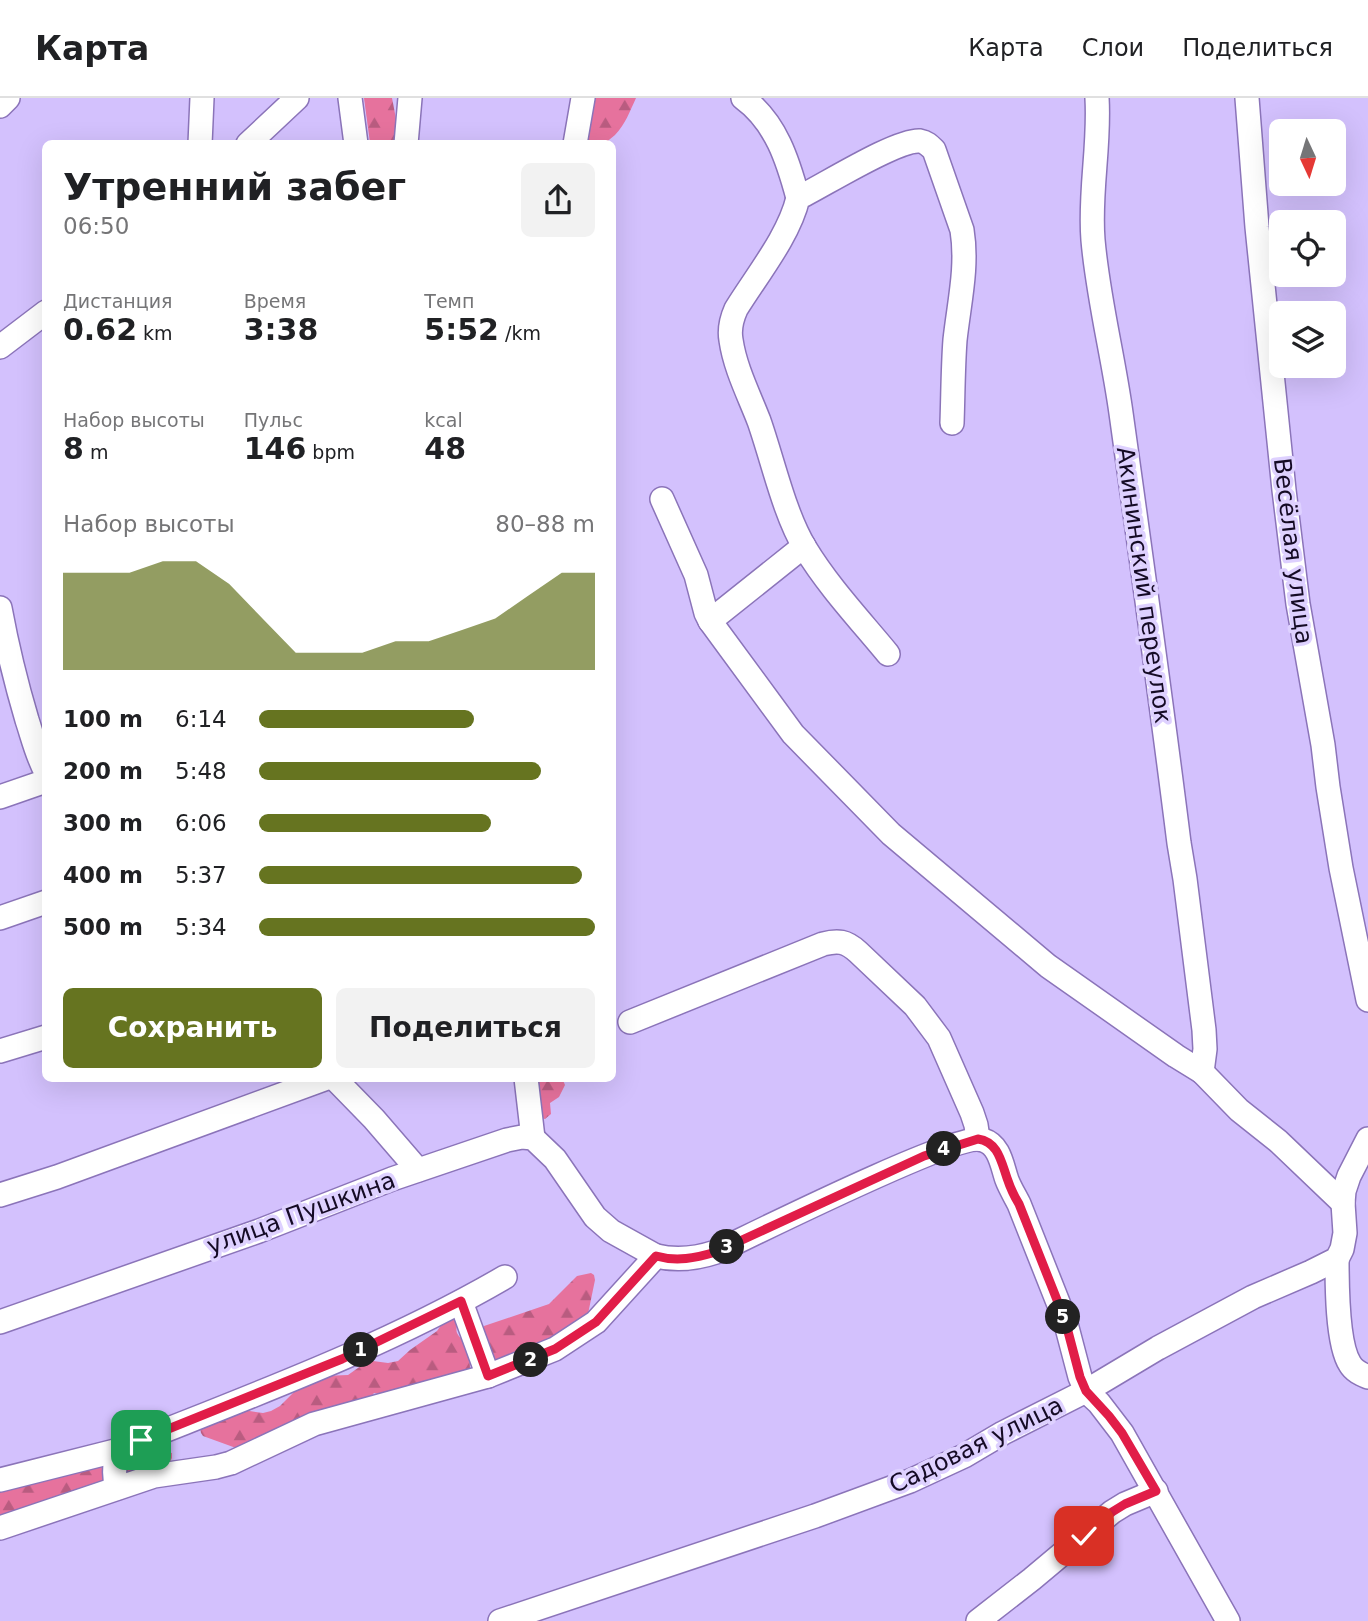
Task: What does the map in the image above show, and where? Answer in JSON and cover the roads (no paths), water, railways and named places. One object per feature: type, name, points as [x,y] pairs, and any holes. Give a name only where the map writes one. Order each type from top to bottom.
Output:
[{"type":"street","points":[[0,106],[8,98]]},
{"type":"street","points":[[200,140],[202,98]]},
{"type":"street","points":[[252,140],[297,98]]},
{"type":"street","points":[[350,98],[355,140]]},
{"type":"street","points":[[406,140],[410,98]]},
{"type":"street","points":[[576,140],[583,98]]},
{"type":"street","points":[[743,98],[764,118],[777,139],[790,169],[798,198],[771,256],[732,317],[731,344],[803,546],[835,591],[888,654]]},
{"type":"street","name":"Акининский переулок","points":[[1097,98],[1098,140],[1092,214],[1094,254],[1121,411],[1185,879],[1205,1039],[1202,1072]]},
{"type":"street","name":"Весёлая улица","points":[[1247,98],[1257,227],[1298,604],[1340,857],[1364,961],[1368,1000]]},
{"type":"street","points":[[798,198],[886,151],[909,142],[923,141],[934,150],[964,243],[964,276],[954,351],[952,423]]},
{"type":"street","points":[[0,346],[42,315]]},
{"type":"street","points":[[662,499],[696,575],[710,621],[793,734],[891,834],[1048,966],[1202,1072],[1239,1111],[1278,1141],[1343,1203]]},
{"type":"street","points":[[710,621],[803,546]]},
{"type":"street","points":[[0,608],[4,649],[42,765]]},
{"type":"street","points":[[0,797],[42,782]]},
{"type":"street","points":[[0,918],[42,903]]},
{"type":"street","points":[[630,1022],[823,944],[843,941],[915,1006],[939,1038],[972,1114],[978,1139]]},
{"type":"street","points":[[0,1051],[42,1038]]},
{"type":"street","points":[[0,1195],[316,1082]]},
{"type":"street","points":[[338,1082],[418,1170]]},
{"type":"street","points":[[526,1082],[533,1138],[555,1158],[595,1217],[611,1231],[656,1256],[671,1260],[716,1252],[924,1156],[978,1139],[990,1143],[1001,1158],[1065,1320],[1086,1391],[1122,1433],[1227,1621]]},
{"type":"street","name":"улица Пушкина","points":[[0,1322],[259,1231],[418,1170],[506,1140],[533,1138]]},
{"type":"street","points":[[1368,1139],[1346,1184],[1343,1203],[1346,1233],[1337,1259],[1340,1327],[1345,1354],[1354,1369],[1368,1377]]},
{"type":"street","points":[[0,1528],[163,1474],[230,1463],[314,1424],[488,1376],[555,1349],[596,1322],[656,1256]]},
{"type":"street","name":"Садовая улица","points":[[500,1621],[816,1516],[911,1481],[1086,1391],[1158,1348],[1253,1297],[1337,1259]]},
{"type":"street","points":[[0,1480],[118,1450],[342,1359],[505,1278]]},
{"type":"street","points":[[461,1301],[488,1376]]},
{"type":"street","points":[[117,1488],[114,1467],[118,1450]]},
{"type":"street","points":[[978,1621],[1112,1512],[1156,1491]]}]
